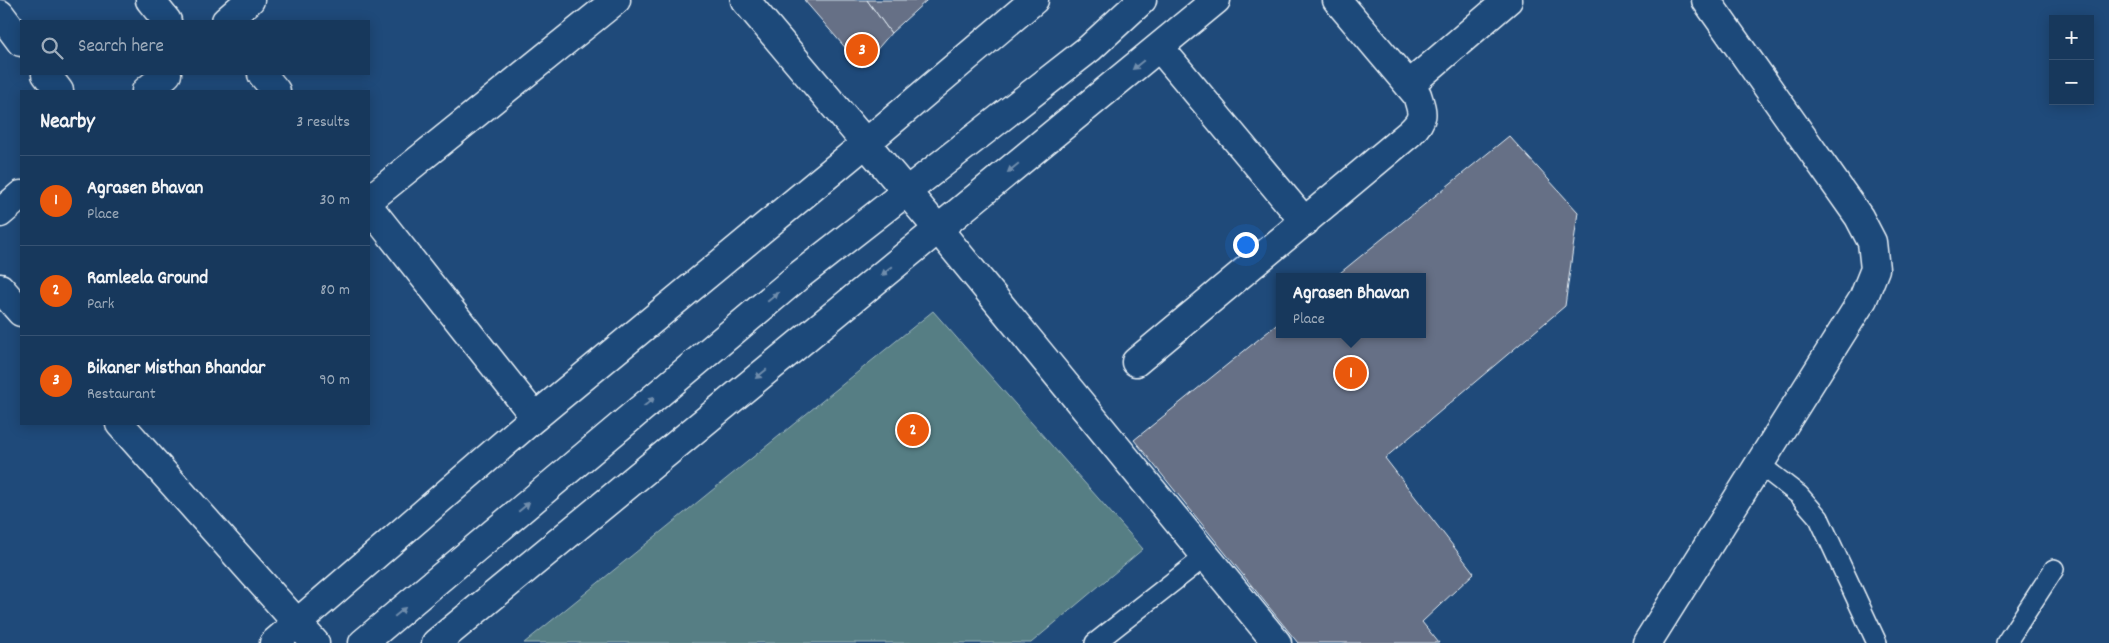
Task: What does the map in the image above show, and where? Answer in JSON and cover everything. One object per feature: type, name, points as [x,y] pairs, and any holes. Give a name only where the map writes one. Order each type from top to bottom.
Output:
[{"type":"street","points":[[150,0],[165,20]]},
{"type":"street","points":[[227,20],[250,0]]},
{"type":"street","points":[[370,199],[616,0]]},
{"type":"street","points":[[745,0],[906,191],[1277,643]]},
{"type":"street","points":[[274,643],[535,416],[866,144],[1034,0]]},
{"type":"street","points":[[363,643],[801,274],[1090,48],[1142,0]]},
{"type":"street","points":[[436,643],[1216,0]]},
{"type":"street","points":[[1136,362],[1410,134],[1420,123],[1423,112],[1417,95],[1337,0]]},
{"type":"street","points":[[1409,85],[1508,0]]},
{"type":"street","points":[[1647,643],[1863,299],[1875,269],[1872,242],[1859,217],[1706,0]]},
{"type":"street","points":[[0,14],[20,41]]},
{"type":"street","points":[[1160,48],[1305,222]]},
{"type":"street","points":[[47,75],[58,90]]},
{"type":"street","points":[[147,90],[166,75]]},
{"type":"street","points":[[263,75],[275,90]]},
{"type":"street","points":[[0,213],[20,196]]},
{"type":"street","points":[[370,208],[535,416]]},
{"type":"street","points":[[0,288],[20,311]]},
{"type":"street","points":[[121,425],[315,643]]},
{"type":"lane","points":[[1759,464],[1799,495],[1819,518],[1877,643]]},
{"type":"lane","points":[[1095,643],[1206,556]]},
{"type":"lane","points":[[2006,643],[2054,569]]},
{"type":"green space","points":[[933,311],[1143,549],[1031,643],[524,643]]},
{"type":"building","points":[[804,0],[867,0],[891,33],[862,67]]},
{"type":"building","points":[[867,0],[927,0],[891,33]]},
{"type":"building","points":[[1509,136],[1578,212],[1565,306],[1385,458],[1474,573],[1422,622],[1439,643],[1298,643],[1134,440],[1276,325],[1276,338],[1426,338],[1426,273],[1340,273]]},
{"type":"place","name":"Bikaner Misthan Bhandar","points":[[862,50]]},
{"type":"place","name":"Agrasen Bhavan","points":[[1351,373]]},
{"type":"place","name":"Ramleela Ground","points":[[913,430]]}]
